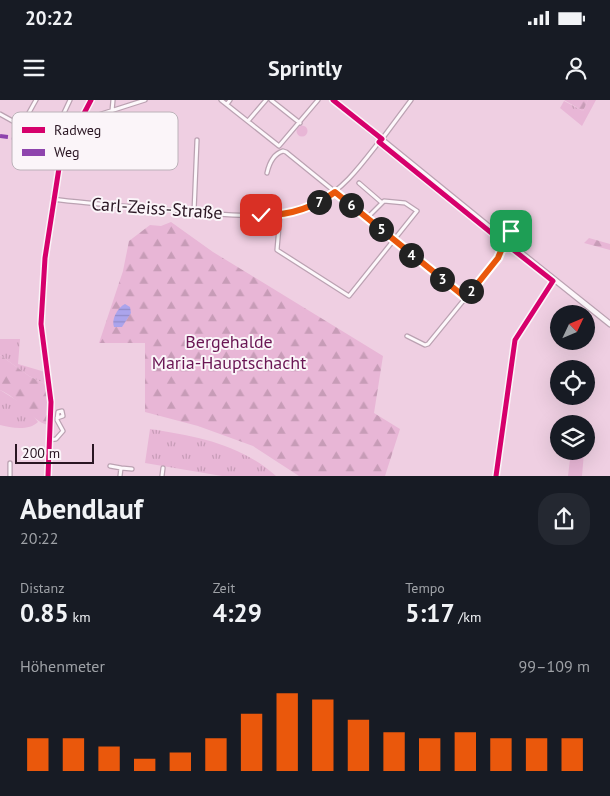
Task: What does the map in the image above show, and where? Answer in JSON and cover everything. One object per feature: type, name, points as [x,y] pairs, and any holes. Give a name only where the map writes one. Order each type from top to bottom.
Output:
[{"type":"main road","points":[[333,100],[381,141],[499,235]]},
{"type":"main road","points":[[499,235],[509,234],[512,239],[510,244]]},
{"type":"main road","points":[[499,235],[498,242],[503,246],[510,244]]},
{"type":"main road","points":[[510,244],[610,324]]},
{"type":"street","points":[[29,112],[36,100]]},
{"type":"street","points":[[64,112],[70,100]]},
{"type":"street","points":[[85,112],[91,100]]},
{"type":"street","points":[[112,111],[113,100]]},
{"type":"street","points":[[108,112],[144,100]]},
{"type":"street","points":[[221,100],[279,146],[318,100]]},
{"type":"street","points":[[227,104],[230,100]]},
{"type":"street","points":[[248,121],[266,100]]},
{"type":"street","points":[[271,100],[300,123]]},
{"type":"street","name":"Carl-Zeiss-Straße","points":[[53,199],[194,212],[280,215],[309,207],[335,192],[348,180],[381,141],[411,100]]},
{"type":"street","points":[[0,114],[12,121]]},
{"type":"street","points":[[194,212],[197,140]]},
{"type":"street","points":[[267,173],[270,162],[277,154],[283,151],[466,298]]},
{"type":"street","points":[[48,476],[51,402],[41,315],[45,258],[59,170]]},
{"type":"street","points":[[280,215],[277,250],[346,296],[351,295],[418,211],[405,203],[381,202],[358,183]]},
{"type":"street","points":[[368,218],[381,202]]},
{"type":"street","points":[[509,234],[517,220]]},
{"type":"street","points":[[407,336],[427,345],[498,258],[503,246]]},
{"type":"street","points":[[49,440],[56,438],[63,431],[57,418]]},
{"type":"street","points":[[10,463],[10,476]]},
{"type":"street","points":[[110,466],[132,469]]},
{"type":"street","points":[[120,476],[121,468]]},
{"type":"street","points":[[162,476],[163,468]]},
{"type":"green space","points":[[564,100],[588,100],[583,111]]},
{"type":"green space","points":[[588,100],[596,100],[582,126],[560,108],[564,101],[583,111]]},
{"type":"green space","points":[[302,125],[308,131],[302,137],[296,131]]},
{"type":"green space","name":"Bergehalde Maria-Hauptschacht","points":[[171,222],[213,252],[383,356],[374,413],[400,429],[385,476],[299,476],[253,446],[198,426],[145,412],[145,343],[99,343],[123,271],[129,241],[150,225],[161,226]]},
{"type":"green space","points":[[589,238],[610,244],[610,250],[584,243]]},
{"type":"green space","points":[[0,339],[20,339],[18,364],[45,372],[47,385],[29,376],[0,355]]},
{"type":"green space","points":[[0,355],[29,376],[47,385],[48,425],[36,419],[14,398],[0,390]]},
{"type":"green space","points":[[0,390],[26,406],[38,422],[25,428],[0,425]]},
{"type":"green space","points":[[150,429],[217,443],[248,456],[276,476],[222,476],[145,463]]},
{"type":"green space","points":[[570,460],[583,460],[582,476],[568,476]]},
{"type":"shaded area","points":[[125,304],[130,307],[131,313],[122,327],[114,327],[115,314]]},
{"type":"marked path","points":[[0,136],[12,137]]},
{"type":"cycle path","points":[[85,112],[91,100]]},
{"type":"cycle path","points":[[333,100],[382,139],[379,142],[494,235],[499,249],[511,248],[553,281],[515,340],[496,476]]},
{"type":"cycle path","points":[[48,476],[51,402],[41,324],[45,258],[59,170]]},
{"type":"route","points":[[261,215],[280,215],[301,210],[316,204],[335,192],[466,298],[498,258],[503,246],[506,247],[510,244],[512,239],[509,234],[511,231]]}]
